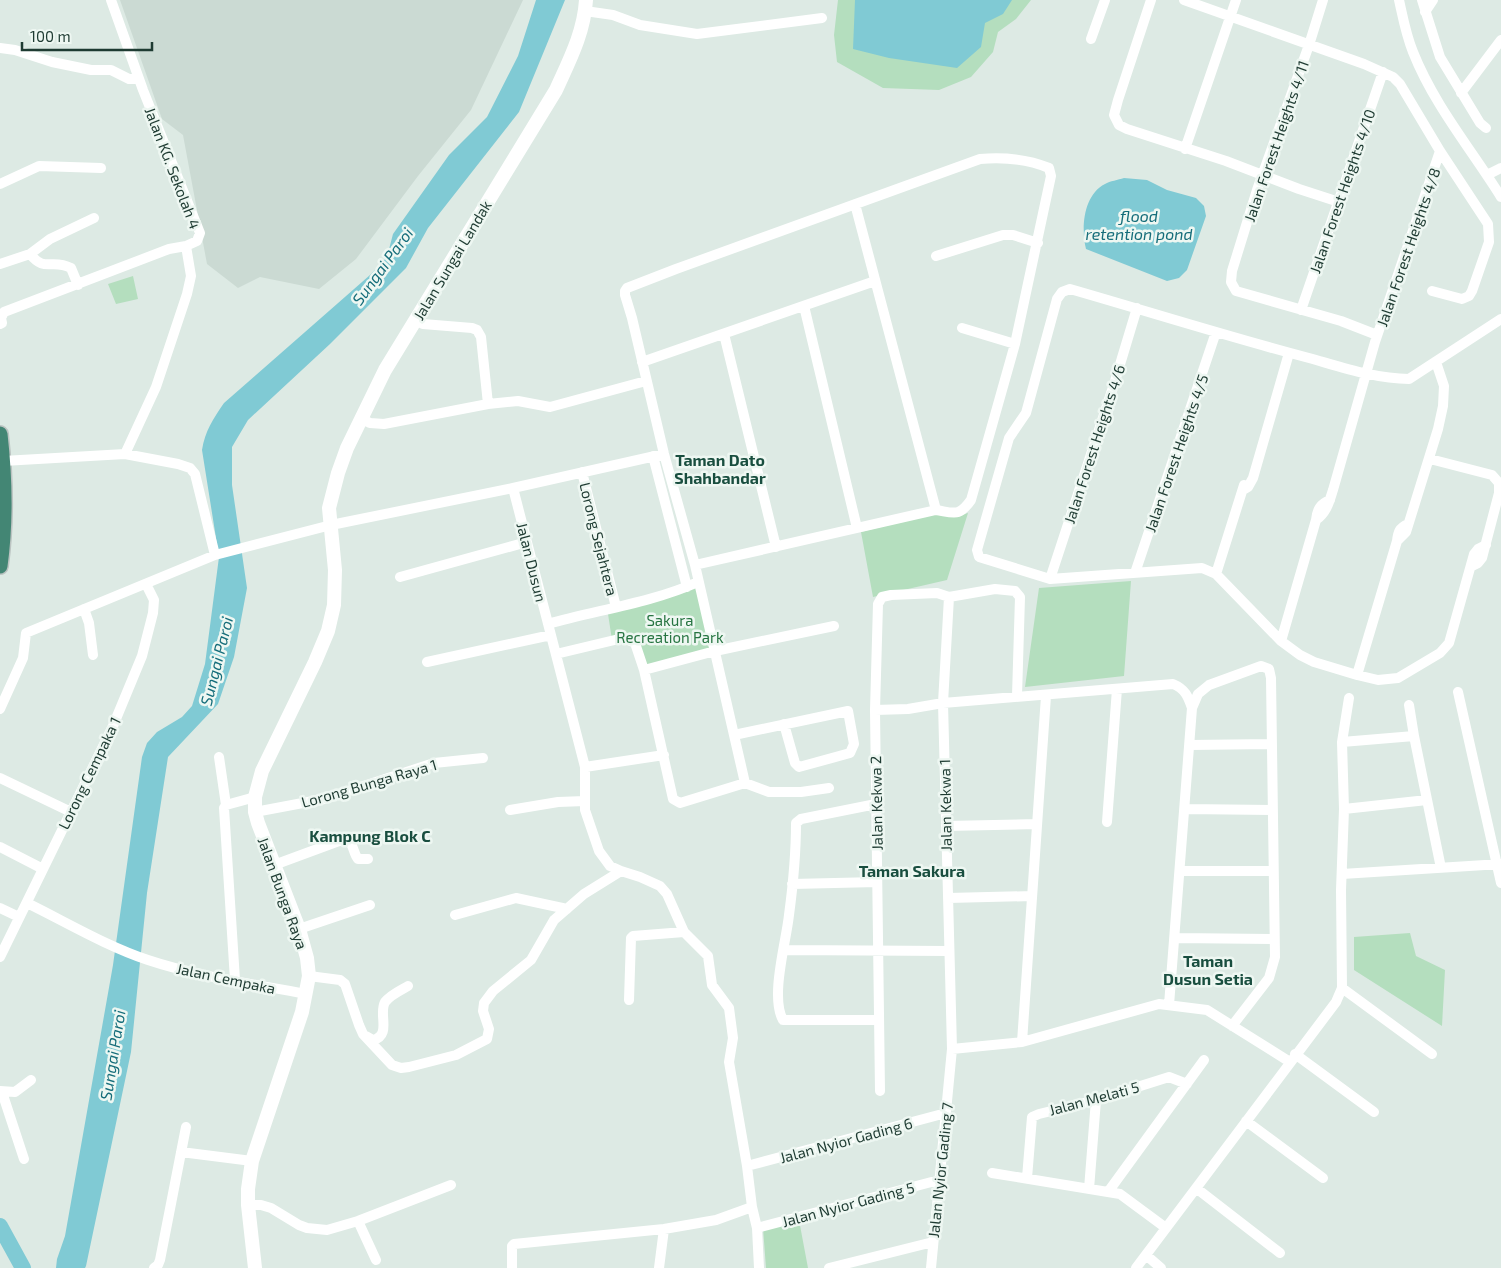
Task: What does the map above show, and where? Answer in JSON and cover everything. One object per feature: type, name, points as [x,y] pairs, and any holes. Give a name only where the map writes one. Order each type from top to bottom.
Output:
[{"type":"highway","points":[[0,434],[3,461],[4,508],[0,566]]},
{"type":"street","name":"Jalan KG. Sekolah 4","points":[[0,324],[2,323],[4,312],[169,249],[186,246],[197,241],[200,233],[139,79],[111,0]]},
{"type":"street","points":[[1091,39],[1105,0]]},
{"type":"street","points":[[1151,0],[1114,114],[1119,125],[1185,149],[1226,161],[1338,202]]},
{"type":"street","points":[[1184,0],[1384,72],[1393,76],[1400,84],[1440,151],[1488,224],[1490,242],[1469,296],[1462,299],[1432,291]]},
{"type":"street","points":[[1185,149],[1236,0]]},
{"type":"street","name":"Jalan Forest Heights 4/11","points":[[1301,310],[1236,291],[1231,282],[1232,271],[1263,175],[1310,45],[1323,0]]},
{"type":"street","points":[[1399,0],[1406,34],[1422,73],[1444,112],[1487,175],[1498,186],[1501,197]]},
{"type":"street","points":[[1422,0],[1424,12],[1440,57],[1480,123],[1486,128]]},
{"type":"street","points":[[1424,12],[1433,0]]},
{"type":"street","points":[[586,5],[640,25],[697,34],[822,18]]},
{"type":"street","name":"Jalan Sungai Landak","points":[[330,526],[332,493],[347,448],[360,418],[415,320],[556,90],[576,46],[586,5]]},
{"type":"street","points":[[1461,93],[1501,40]]},
{"type":"street","points":[[0,48],[15,50],[52,62],[91,70],[111,70],[129,79],[139,79]]},
{"type":"street","name":"Jalan Forest Heights 4/10","points":[[1301,310],[1384,72]]},
{"type":"street","name":"Jalan Forest Heights 4/8","points":[[1281,641],[1316,520],[1316,511],[1321,505],[1330,500],[1376,338],[1440,151]]},
{"type":"street","points":[[687,587],[658,455],[642,362],[625,295],[628,288],[980,159],[1000,157],[1038,164],[1048,168],[1051,176],[1015,344],[971,500],[964,510],[957,514],[936,510],[695,566]]},
{"type":"street","points":[[0,184],[40,166],[101,168]]},
{"type":"street","points":[[1487,175],[1501,168]]},
{"type":"street","points":[[855,204],[936,510]]},
{"type":"street","points":[[0,264],[30,254],[50,238],[94,218]]},
{"type":"street","points":[[936,256],[1002,235],[1038,243]]},
{"type":"street","points":[[125,454],[156,387],[187,294],[191,276],[186,246]]},
{"type":"street","points":[[30,254],[36,262],[45,266],[58,263],[70,268],[78,284]]},
{"type":"street","points":[[642,362],[875,281]]},
{"type":"street","points":[[1430,459],[1492,475],[1499,482],[1499,493],[1486,545],[1478,549],[1474,554],[1449,643],[1440,653],[1398,678],[1378,680],[1314,662],[1300,655],[1281,641],[1216,574],[1202,568],[1050,579],[979,557],[977,550],[1009,438],[1026,413],[1057,299],[1062,292],[1070,289],[1289,353],[1366,373],[1400,379],[1410,379],[1501,319]]},
{"type":"street","points":[[804,306],[857,528]]},
{"type":"street","name":"Jalan Forest Heights 4/6","points":[[1050,579],[1137,308]]},
{"type":"street","points":[[1301,310],[1341,321],[1376,338]]},
{"type":"street","points":[[415,320],[423,324],[478,330],[481,338],[488,404]]},
{"type":"street","points":[[962,328],[1015,344]]},
{"type":"street","name":"Jalan Forest Heights 4/5","points":[[1135,574],[1216,332]]},
{"type":"street","points":[[724,334],[776,547]]},
{"type":"street","points":[[1216,574],[1245,480],[1254,473],[1289,353]]},
{"type":"street","points":[[1357,675],[1397,541],[1405,535],[1430,459],[1443,406],[1444,386],[1436,362]]},
{"type":"street","points":[[360,418],[370,423],[384,424],[488,404],[518,401],[550,406],[646,381]]},
{"type":"street","points":[[3,461],[125,454],[190,468],[195,474],[218,554]]},
{"type":"street","points":[[1,705],[23,658],[26,633],[218,554],[330,526],[513,488],[658,455]]},
{"type":"street","points":[[658,455],[695,566],[745,783]]},
{"type":"street","name":"Lorong Sejahtera","points":[[582,472],[616,607]]},
{"type":"street","name":"Jalan Dusun","points":[[513,488],[586,767],[585,810],[599,851],[610,866],[621,871]]},
{"type":"street","name":"Jalan Bunga Raya","points":[[255,1268],[248,1205],[252,1161],[306,994],[309,976],[307,958],[299,929],[258,824],[255,812],[255,797],[262,771],[316,662],[328,632],[336,588],[334,548],[330,526]]},
{"type":"street","points":[[400,577],[526,542]]},
{"type":"street","points":[[548,624],[657,597],[698,582]]},
{"type":"street","name":"Lorong Cempaka 1","points":[[0,957],[113,726],[142,656],[153,613],[154,600],[146,584]]},
{"type":"street","points":[[949,597],[995,589],[1015,591],[1020,597],[1017,696]]},
{"type":"street","name":"Jalan Kekwa 2","points":[[880,1092],[875,710],[878,604],[882,597],[891,595],[937,593],[949,597]]},
{"type":"street","name":"Jalan Kekwa 1","points":[[949,597],[943,703],[952,1049],[950,1072]]},
{"type":"street","points":[[84,609],[89,623],[93,655]]},
{"type":"street","points":[[644,670],[715,651],[834,626]]},
{"type":"street","points":[[427,662],[551,635]]},
{"type":"street","points":[[556,654],[624,638],[630,639],[635,643],[644,670],[673,799],[680,803],[745,783],[769,792],[801,792],[829,788]]},
{"type":"street","points":[[1169,1005],[1192,708],[1198,694],[1208,685],[1260,666],[1269,669],[1272,678],[1274,957],[1269,978],[1232,1026]]},
{"type":"street","points":[[875,710],[908,709],[943,703],[1017,696],[1046,696],[1174,684],[1182,687],[1187,694],[1192,708]]},
{"type":"street","points":[[1107,822],[1117,689]]},
{"type":"street","points":[[1458,692],[1499,864],[1501,883]]},
{"type":"street","points":[[1022,1042],[1046,696]]},
{"type":"street","points":[[1136,1268],[1292,1058],[1336,1002],[1342,988],[1344,809],[1342,742],[1349,698]]},
{"type":"street","points":[[1409,705],[1441,868]]},
{"type":"street","points":[[734,735],[784,724],[848,711],[854,744],[850,753],[799,767],[795,763],[784,724]]},
{"type":"street","points":[[1342,742],[1414,736]]},
{"type":"street","points":[[1190,745],[1271,744]]},
{"type":"street","points":[[586,767],[664,755]]},
{"type":"street","points":[[219,757],[226,805],[224,808],[235,980]]},
{"type":"street","name":"Lorong Bunga Raya 1","points":[[255,812],[324,799],[434,763],[483,758]]},
{"type":"street","points":[[0,778],[71,812]]},
{"type":"street","points":[[226,805],[255,797]]},
{"type":"street","points":[[1344,809],[1427,800]]},
{"type":"street","points":[[510,810],[558,802],[585,801]]},
{"type":"street","points":[[876,804],[801,819],[796,824],[792,884],[777,997],[778,1012],[783,1020],[879,1020]]},
{"type":"street","points":[[1185,809],[1272,810]]},
{"type":"street","points":[[946,826],[1037,824]]},
{"type":"street","points":[[274,865],[339,841],[348,840],[352,843],[358,859],[368,859]]},
{"type":"street","points":[[0,847],[43,869]]},
{"type":"street","points":[[1342,874],[1499,864]]},
{"type":"street","points":[[1180,870],[1273,870]]},
{"type":"street","points":[[309,976],[340,980],[345,984],[363,1034],[392,1065],[401,1068],[409,1067],[456,1055],[487,1039],[489,1030],[483,1011],[484,1003],[493,991],[532,960],[554,920],[584,894],[621,871],[660,886],[667,894],[684,932],[708,956],[712,985],[729,1008],[734,1038],[729,1062],[757,1228],[759,1268]]},
{"type":"street","points":[[792,884],[877,882]]},
{"type":"street","points":[[948,898],[1032,896]]},
{"type":"street","points":[[455,915],[516,898],[567,909]]},
{"type":"street","name":"Jalan Cempaka","points":[[27,903],[147,960],[176,968],[306,994]]},
{"type":"street","points":[[299,929],[370,905]]},
{"type":"street","points":[[0,908],[20,917]]},
{"type":"street","points":[[629,1000],[631,938],[634,936],[684,932]]},
{"type":"street","points":[[1175,938],[1274,939]]},
{"type":"street","points":[[784,950],[949,951]]},
{"type":"street","points":[[363,1034],[373,1040],[383,1033],[384,1004],[389,998],[408,986]]},
{"type":"street","points":[[1342,988],[1432,1054]]},
{"type":"street","points":[[952,1049],[1022,1042],[1159,1004],[1206,1010],[1292,1058],[1374,1112]]},
{"type":"street","points":[[1108,1192],[1204,1060]]},
{"type":"street","name":"Jalan Nyior Gading 7","points":[[930,1268],[950,1072]]},
{"type":"street","name":"Jalan Melati 5","points":[[1027,1178],[1032,1117],[1096,1100],[1169,1077],[1187,1084]]},
{"type":"street","points":[[24,1159],[1,1091],[15,1092],[31,1080]]},
{"type":"street","points":[[1089,1189],[1096,1100]]},
{"type":"street","name":"Jalan Nyior Gading 6","points":[[747,1166],[946,1113]]},
{"type":"street","points":[[1246,1121],[1323,1178]]},
{"type":"street","points":[[154,1268],[160,1260],[186,1127]]},
{"type":"street","points":[[181,1152],[252,1161]]},
{"type":"street","points":[[992,1173],[1120,1194],[1166,1228]]},
{"type":"street","name":"Jalan Nyior Gading 5","points":[[757,1228],[939,1180]]},
{"type":"street","points":[[248,1205],[261,1205],[271,1208],[307,1228],[327,1230],[358,1221],[451,1185]]},
{"type":"street","points":[[1196,1188],[1280,1253]]},
{"type":"street","points":[[512,1268],[512,1246],[514,1244],[664,1229],[716,1220],[752,1207]]},
{"type":"street","points":[[358,1221],[376,1260]]},
{"type":"street","points":[[659,1268],[664,1229]]},
{"type":"street","points":[[829,1268],[933,1242]]},
{"type":"street","points":[[1146,1255],[1161,1268]]},
{"type":"shaded area","points":[[120,0],[523,0],[471,110],[418,176],[356,259],[319,289],[260,277],[238,288],[207,264],[183,135],[162,119]]},
{"type":"green space","points":[[838,0],[1031,0],[1016,19],[998,32],[993,52],[971,77],[939,90],[883,88],[837,62],[834,35]]},
{"type":"green space","points":[[133,276],[138,299],[116,304],[108,284]]},
{"type":"green space","points":[[936,513],[954,517],[968,513],[947,580],[873,597],[861,532]]},
{"type":"green space","points":[[1131,581],[1124,676],[1025,687],[1039,588]]},
{"type":"green space","name":"Sakura Recreation Park","points":[[697,584],[711,652],[645,669],[637,638],[624,637],[612,640],[608,614]]},
{"type":"green space","points":[[1410,933],[1416,956],[1445,970],[1442,1026],[1354,970],[1354,937]]},
{"type":"green space","points":[[799,1220],[808,1268],[766,1268],[763,1228]]},
{"type":"water","name":"Sungai Paroi","points":[[536,0],[565,0],[519,112],[428,228],[406,268],[330,344],[248,420],[232,447],[232,485],[247,588],[234,657],[218,704],[168,757],[147,893],[131,1052],[86,1266],[85,1268],[56,1268],[65,1236],[113,965],[142,757],[147,743],[157,732],[182,717],[192,706],[205,664],[219,557],[202,450],[207,431],[224,403],[370,275],[387,257],[393,234],[449,155],[487,117],[518,56]]},
{"type":"water","points":[[855,0],[1012,0],[1003,14],[985,23],[981,47],[957,68],[889,58],[853,49]]},
{"type":"water","name":"flood retention pond","points":[[1124,178],[1147,180],[1167,190],[1196,198],[1204,206],[1206,216],[1187,270],[1179,278],[1167,281],[1086,249],[1084,241],[1085,213],[1092,196],[1105,184]]},
{"type":"waterway","points":[[0,1226],[23,1268]]},
{"type":"district","name":"Taman Dato Shahbandar","points":[[720,468]]},
{"type":"district","name":"Kampung Blok C","points":[[370,835]]},
{"type":"district","name":"Taman Sakura","points":[[912,870]]},
{"type":"district","name":"Taman Dusun Setia","points":[[1208,969]]}]
